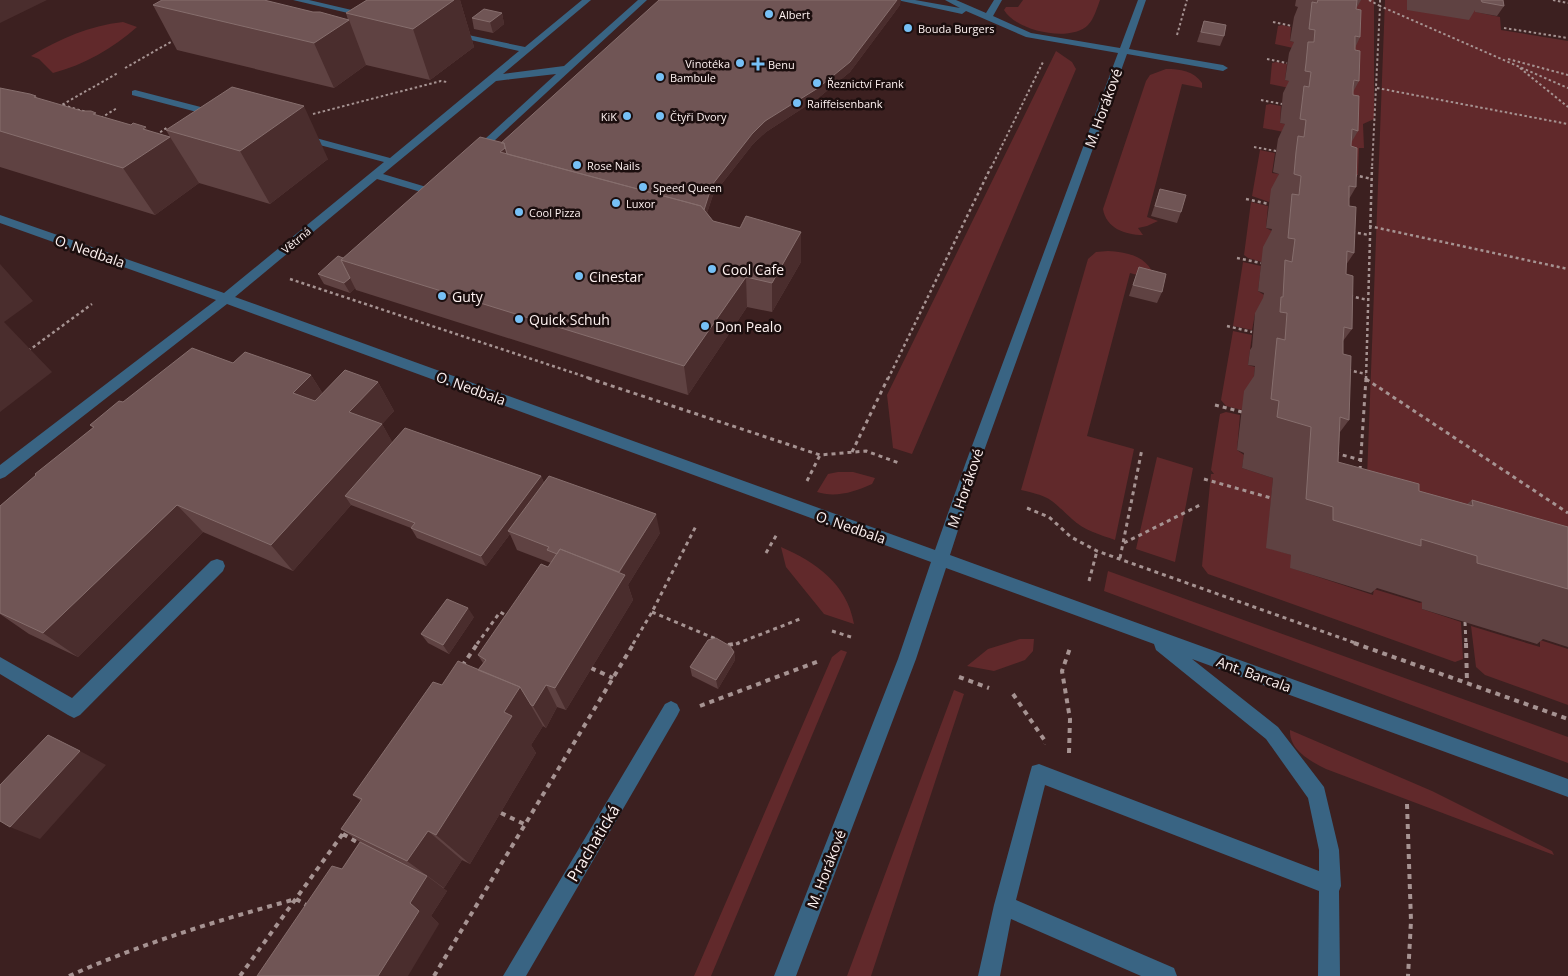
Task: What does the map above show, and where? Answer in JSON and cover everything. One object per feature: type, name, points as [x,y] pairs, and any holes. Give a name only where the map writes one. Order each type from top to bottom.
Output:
[{"type":"street","points":[[298,0],[381,18]]},
{"type":"street","name":"Větrná","points":[[0,473],[225,298],[586,0]]},
{"type":"street","points":[[490,139],[643,0]]},
{"type":"street","points":[[901,0],[988,16]]},
{"type":"street","points":[[949,0],[1029,34],[1223,68]]},
{"type":"street","points":[[988,16],[998,0]]},
{"type":"street","name":"M. Horákové","points":[[784,976],[907,659],[973,462],[1142,0]]},
{"type":"street","points":[[444,32],[526,50]]},
{"type":"street","points":[[493,78],[545,73],[568,68]]},
{"type":"street","points":[[137,94],[224,116]]},
{"type":"street","points":[[285,133],[391,161]]},
{"type":"street","points":[[374,176],[429,191],[415,203]]},
{"type":"street","name":"O. Nedbala","points":[[0,219],[225,298],[793,507],[941,559]]},
{"type":"street","name":"Ant. Barcala","points":[[941,559],[1568,788]]},
{"type":"street","points":[[0,665],[74,709],[216,566]]},
{"type":"street","points":[[1151,636],[1272,733],[1318,794],[1329,850],[1331,886],[1329,976]]},
{"type":"street","name":"Prachatická","points":[[514,976],[667,717]]},
{"type":"street","points":[[989,976],[1004,905],[1039,773],[1331,886]]},
{"type":"street","points":[[1004,905],[1166,976]]},
{"type":"path","points":[[1369,0],[1568,88]]},
{"type":"path","points":[[1360,480],[1366,379],[1369,226],[1380,0]]},
{"type":"path","points":[[1553,0],[1568,3]]},
{"type":"path","points":[[1273,22],[1292,26]]},
{"type":"path","points":[[1504,28],[1568,38]]},
{"type":"path","points":[[852,452],[1054,39]]},
{"type":"path","points":[[1502,58],[1528,63],[1568,75]]},
{"type":"path","points":[[1267,59],[1287,63]]},
{"type":"path","points":[[1515,64],[1568,107]]},
{"type":"path","points":[[285,133],[314,113],[441,81],[453,83]]},
{"type":"path","points":[[1377,88],[1568,124]]},
{"type":"path","points":[[95,122],[137,94]]},
{"type":"path","points":[[1261,100],[1282,104]]},
{"type":"path","points":[[53,105],[62,105],[86,112]]},
{"type":"path","points":[[155,136],[195,109]]},
{"type":"path","points":[[95,114],[103,117]]},
{"type":"path","points":[[1254,147],[1276,151]]},
{"type":"path","points":[[1346,174],[1372,179]]},
{"type":"path","points":[[1246,199],[1269,204]]},
{"type":"path","points":[[1369,226],[1568,269]]},
{"type":"path","points":[[1351,232],[1369,236]]},
{"type":"path","points":[[1237,258],[1261,264]]},
{"type":"path","points":[[289,279],[820,455],[866,451],[899,463]]},
{"type":"path","points":[[1349,295],[1368,300]]},
{"type":"path","points":[[25,353],[92,304]]},
{"type":"path","points":[[1227,326],[1252,332]]},
{"type":"path","points":[[1341,368],[1366,374]]},
{"type":"path","points":[[1366,379],[1568,513]]},
{"type":"path","points":[[1215,405],[1242,412]]},
{"type":"path","points":[[1120,558],[1142,448]]},
{"type":"path","points":[[1327,451],[1361,460]]},
{"type":"path","points":[[802,490],[820,455]]},
{"type":"path","points":[[1204,479],[1271,498]]},
{"type":"path","points":[[1124,543],[1200,505]]},
{"type":"path","points":[[1027,508],[1050,516],[1071,537],[1097,551],[1568,718]]},
{"type":"path","points":[[434,976],[652,612],[697,524]]},
{"type":"path","points":[[766,553],[777,534]]},
{"type":"path","points":[[1089,581],[1097,551]]},
{"type":"path","points":[[461,668],[500,612],[514,619]]},
{"type":"path","points":[[652,612],[731,646],[800,619]]},
{"type":"path","points":[[1465,622],[1467,683]]},
{"type":"path","points":[[832,630],[851,637]]},
{"type":"path","points":[[1069,784],[1070,719],[1062,671],[1070,648]]},
{"type":"path","points":[[667,717],[818,661]]},
{"type":"path","points":[[591,668],[613,678]]},
{"type":"path","points":[[959,677],[990,688]]},
{"type":"path","points":[[1013,694],[1045,741],[1039,773]]},
{"type":"path","points":[[1407,804],[1411,921],[1408,976]]},
{"type":"path","points":[[501,813],[526,825]]},
{"type":"path","points":[[240,976],[348,826]]},
{"type":"path","points":[[343,834],[367,849]]},
{"type":"path","points":[[69,976],[92,965],[206,923],[296,899],[310,907]]},
{"type":"shaded area","points":[[1023,0],[1100,0],[1094,17],[1088,25],[1080,30],[1057,34],[1031,29],[1010,17],[1004,10],[1006,7],[1018,7]]},
{"type":"shaded area","points":[[1341,0],[1374,0],[1374,119],[1363,124],[1364,148],[1359,148],[1358,175],[1331,170]]},
{"type":"shaded area","points":[[1385,0],[1473,0],[1476,12],[1500,17],[1501,30],[1568,41],[1568,561],[1366,504]]},
{"type":"shaded area","points":[[123,22],[137,27],[98,55],[65,70],[53,73],[39,59],[31,56],[76,34],[99,26]]},
{"type":"shaded area","points":[[1278,26],[1291,27],[1290,41],[1294,42],[1293,48],[1275,44]]},
{"type":"shaded area","points":[[1056,51],[1072,62],[1076,69],[912,454],[893,448],[887,395]]},
{"type":"shaded area","points":[[1272,63],[1287,64],[1285,80],[1290,81],[1289,88],[1270,84]]},
{"type":"shaded area","points":[[1166,69],[1191,73],[1202,83],[1202,88],[1182,84],[1147,217],[1158,221],[1138,228],[1143,235],[1130,234],[1112,226],[1105,216],[1103,209],[1146,81],[1150,75]]},
{"type":"shaded area","points":[[1266,105],[1281,106],[1280,123],[1285,124],[1284,132],[1263,128]]},
{"type":"shaded area","points":[[1260,150],[1275,153],[1272,173],[1279,174],[1269,202],[1252,196]]},
{"type":"shaded area","points":[[1251,202],[1268,206],[1266,228],[1272,231],[1262,262],[1244,255]]},
{"type":"shaded area","points":[[1108,251],[1138,257],[1148,266],[1155,280],[1130,273],[1087,436],[1134,449],[1115,540],[1092,532],[1076,523],[1045,497],[1021,490],[1088,259],[1096,252]]},
{"type":"shaded area","points":[[1243,262],[1261,266],[1258,291],[1264,295],[1261,315],[1255,314],[1252,330],[1233,326]]},
{"type":"shaded area","points":[[1233,331],[1252,335],[1248,365],[1255,367],[1252,392],[1242,410],[1226,406],[1221,400]]},
{"type":"shaded area","points":[[1226,412],[1240,415],[1237,450],[1244,455],[1242,468],[1273,478],[1267,547],[1291,555],[1291,568],[1373,595],[1374,589],[1422,602],[1422,609],[1461,622],[1463,659],[1455,662],[1208,574],[1202,566],[1211,474],[1214,474],[1211,470],[1220,414]]},
{"type":"shaded area","points":[[1157,457],[1193,468],[1175,562],[1136,549]]},
{"type":"shaded area","points":[[853,472],[875,478],[872,484],[852,492],[824,494],[817,492],[828,474]]},
{"type":"shaded area","points":[[781,547],[818,567],[828,576],[845,597],[854,624],[824,614],[786,567]]},
{"type":"shaded area","points":[[1108,571],[1568,737],[1568,763],[1104,591]]},
{"type":"shaded area","points":[[1471,626],[1540,647],[1540,640],[1568,649],[1568,705],[1485,675],[1476,667]]},
{"type":"shaded area","points":[[1020,639],[1034,639],[1033,651],[1025,660],[994,671],[967,666],[988,649]]},
{"type":"shaded area","points":[[841,650],[847,652],[711,976],[694,976],[832,657]]},
{"type":"shaded area","points":[[954,690],[964,694],[871,976],[847,976]]},
{"type":"shaded area","points":[[1290,730],[1432,791],[1552,851],[1554,855],[1326,769],[1307,758],[1297,749],[1293,743]]},
{"type":"building","points":[[162,0],[264,0],[349,20],[314,43],[153,5]]},
{"type":"building","points":[[367,0],[454,0],[413,29],[346,13]]},
{"type":"building","points":[[659,0],[897,0],[850,62],[818,88],[765,121],[752,134],[712,185],[704,210],[701,206],[507,154],[504,143],[501,143]]},
{"type":"building","points":[[1318,0],[1357,0],[1356,9],[1361,10],[1360,37],[1355,36],[1355,50],[1360,51],[1359,81],[1354,80],[1353,87],[1353,95],[1359,96],[1358,131],[1352,129],[1351,146],[1357,148],[1356,187],[1349,186],[1349,206],[1356,207],[1354,253],[1347,251],[1346,274],[1353,276],[1352,329],[1344,327],[1343,341],[1343,354],[1351,356],[1349,420],[1340,417],[1338,462],[1419,484],[1419,491],[1473,506],[1472,500],[1568,527],[1568,589],[1477,563],[1477,556],[1421,539],[1421,546],[1333,520],[1333,507],[1306,499],[1311,427],[1277,417],[1279,401],[1271,399],[1277,338],[1285,340],[1287,313],[1280,312],[1281,297],[1283,297],[1285,260],[1292,262],[1295,239],[1288,238],[1292,194],[1299,195],[1301,176],[1294,174],[1296,152],[1298,136],[1304,137],[1306,120],[1300,119],[1304,86],[1309,87],[1311,72],[1305,71],[1308,42],[1314,42],[1315,30],[1309,29],[1312,2],[1317,3]]},
{"type":"building","points":[[1481,0],[1503,0],[1504,6],[1482,2]]},
{"type":"building","points":[[484,9],[502,13],[490,22],[472,18]]},
{"type":"building","points":[[1204,21],[1226,25],[1224,36],[1201,32]]},
{"type":"building","points":[[232,87],[304,106],[240,151],[166,130]]},
{"type":"building","points":[[0,88],[30,94],[36,96],[34,97],[82,111],[91,111],[96,113],[93,114],[131,125],[133,123],[146,127],[143,129],[170,137],[123,168],[0,131]]},
{"type":"building","points":[[480,137],[504,143],[505,148],[500,152],[701,206],[713,221],[740,228],[746,216],[801,232],[772,283],[746,277],[684,366],[341,260]]},
{"type":"building","points":[[1160,189],[1186,195],[1181,212],[1155,206]]},
{"type":"building","points":[[338,256],[343,258],[341,260],[350,278],[344,283],[318,274]]},
{"type":"building","points":[[1139,267],[1166,274],[1162,292],[1133,285]]},
{"type":"building","points":[[192,348],[233,363],[245,352],[311,375],[293,393],[315,401],[345,370],[378,382],[349,412],[382,424],[271,545],[177,505],[43,633],[0,613],[0,506],[35,474],[94,427],[90,425],[119,401],[123,402]]},
{"type":"building","points":[[405,428],[541,476],[481,556],[411,528],[415,523],[345,496]]},
{"type":"building","points":[[549,476],[656,514],[619,572],[560,549],[557,554],[547,550],[549,547],[508,531]]},
{"type":"building","points":[[560,549],[625,575],[555,688],[546,685],[533,706],[520,687],[478,670],[486,660],[478,655],[541,564],[548,567]]},
{"type":"building","points":[[447,599],[468,608],[443,645],[421,634]]},
{"type":"building","points":[[716,638],[730,646],[734,652],[716,680],[690,667],[708,640]]},
{"type":"building","points":[[458,661],[520,687],[504,712],[512,716],[436,835],[428,831],[407,861],[341,829],[362,799],[353,795],[433,682],[442,685]]},
{"type":"building","points":[[48,735],[80,751],[10,827],[0,821],[0,785]]},
{"type":"building","points":[[360,842],[427,876],[410,903],[419,911],[378,976],[257,976],[332,866],[342,869]]},
{"type":"place","name":"Albert","points":[[769,14]]},
{"type":"place","name":"Bouda Burgers","points":[[908,28]]},
{"type":"place","name":"Vinotéka","points":[[740,63]]},
{"type":"place","name":"Benu","points":[[758,64]]},
{"type":"place","name":"Bambule","points":[[660,77]]},
{"type":"place","name":"Řeznictví Frank","points":[[817,83]]},
{"type":"place","name":"Raiffeisenbank","points":[[797,103]]},
{"type":"place","name":"KiK","points":[[627,116]]},
{"type":"place","name":"Čtyři Dvory","points":[[660,116]]},
{"type":"place","name":"Rose Nails","points":[[577,165]]},
{"type":"place","name":"Speed Queen","points":[[643,187]]},
{"type":"place","name":"Luxor","points":[[616,203]]},
{"type":"place","name":"Cool Pizza","points":[[519,212]]},
{"type":"place","name":"Cool Cafe","points":[[712,269]]},
{"type":"place","name":"Cinestar","points":[[579,276]]},
{"type":"place","name":"Guty","points":[[442,296]]},
{"type":"place","name":"Quick Schuh","points":[[519,319]]},
{"type":"place","name":"Don Pealo","points":[[705,326]]}]
